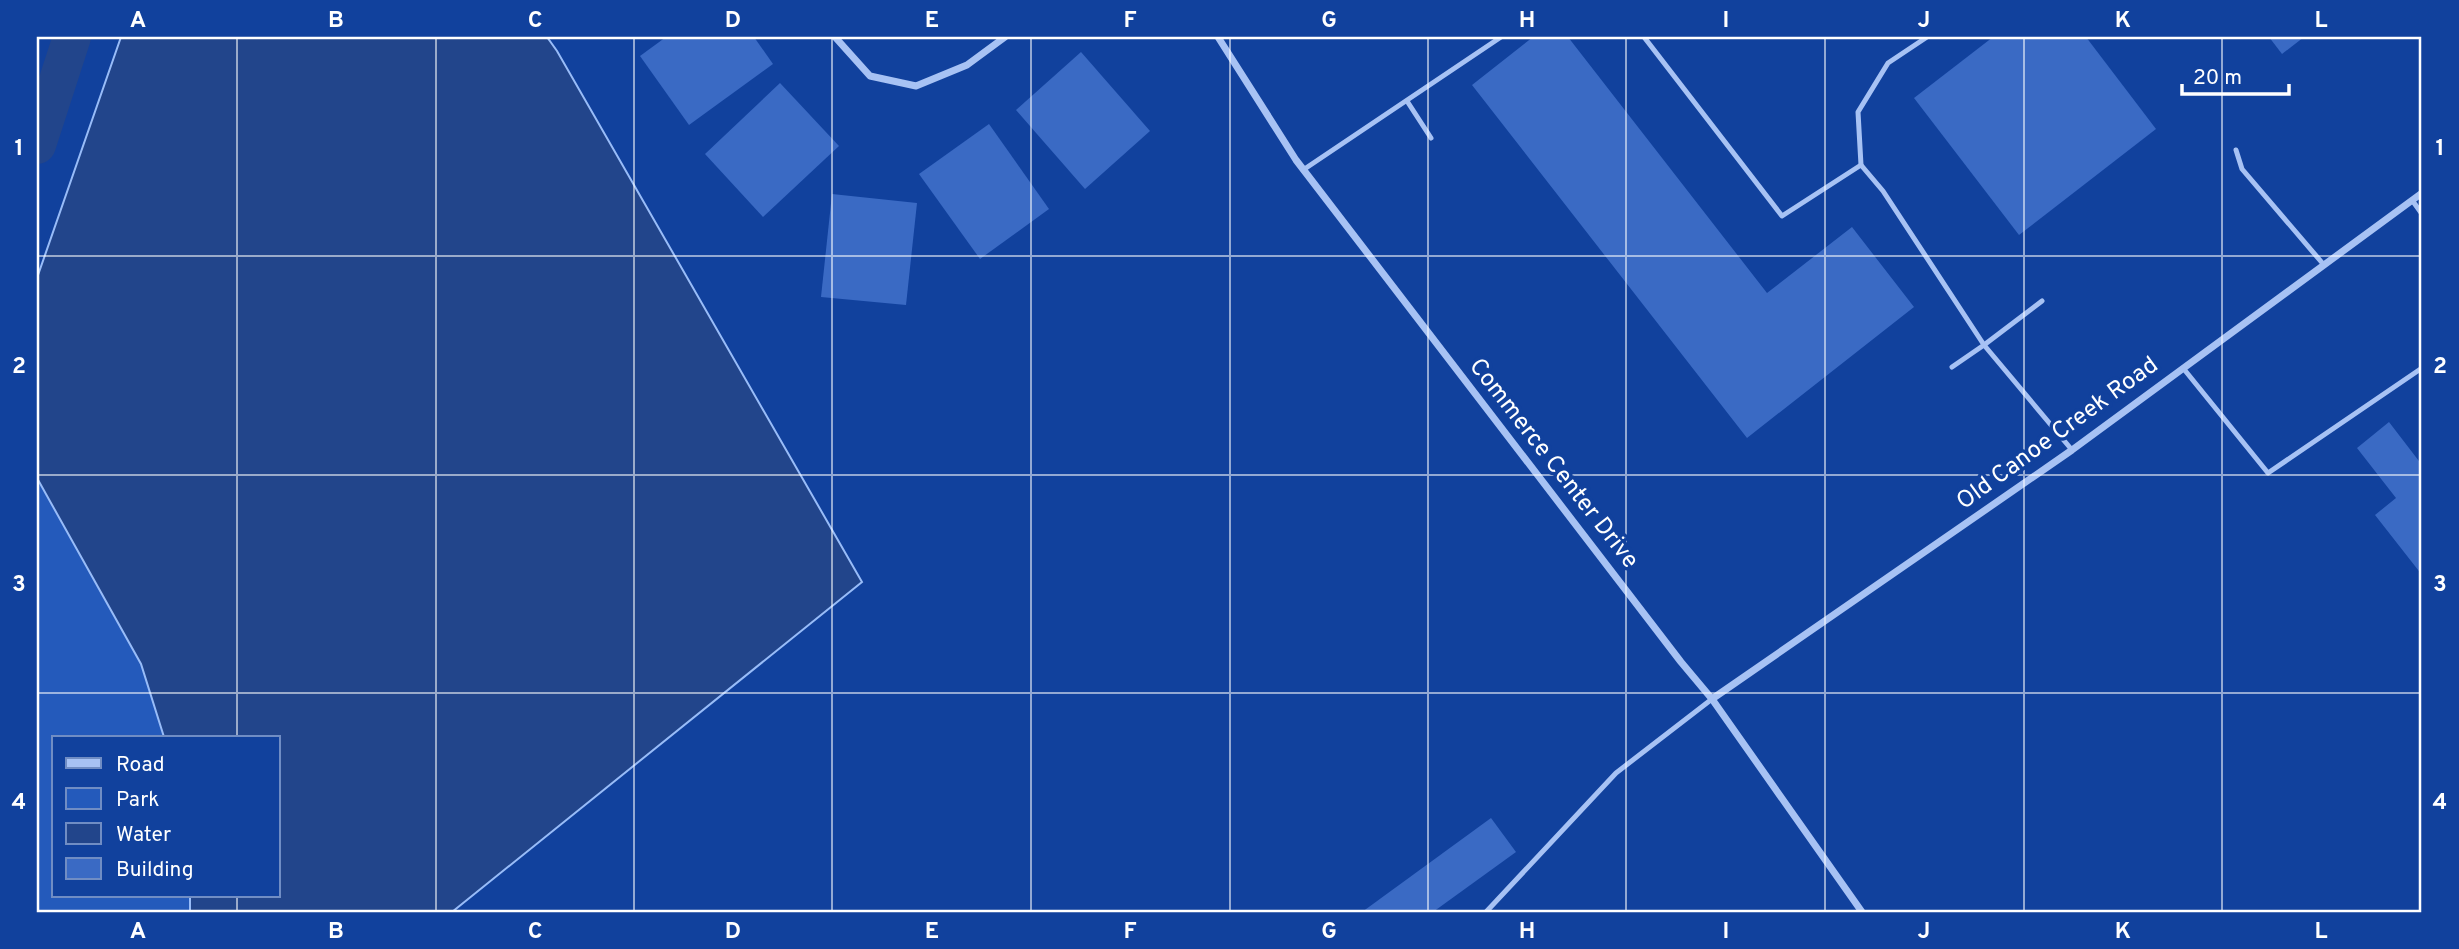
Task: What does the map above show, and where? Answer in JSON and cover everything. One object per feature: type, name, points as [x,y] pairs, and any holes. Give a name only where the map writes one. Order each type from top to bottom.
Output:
[{"type":"street","points":[[835,37],[870,76],[916,86],[967,65],[1005,37]]},
{"type":"street","name":"Commerce Center Drive","points":[[1218,37],[1303,170],[1712,699],[1862,912]]},
{"type":"street","name":"Old Canoe Creek Road","points":[[1712,699],[2072,450],[2422,193]]},
{"type":"lane","points":[[1303,170],[1501,37]]},
{"type":"lane","points":[[1644,37],[1782,216],[1861,165]]},
{"type":"lane","points":[[1927,37],[1888,62],[1858,112],[1861,165],[1883,191],[1984,345],[2072,450]]},
{"type":"lane","points":[[1407,101],[1431,138]]},
{"type":"lane","points":[[2236,150],[2242,169],[2325,265]]},
{"type":"lane","points":[[2412,200],[2422,214]]},
{"type":"lane","points":[[1952,367],[2042,301]]},
{"type":"lane","points":[[2183,368],[2268,473],[2422,368]]},
{"type":"lane","points":[[1486,912],[1616,773],[1712,699]]},
{"type":"green space","points":[[37,478],[141,664],[164,736],[52,736],[52,897],[190,897],[190,912],[37,912]]},
{"type":"water","points":[[121,37],[547,37],[862,582],[452,912],[190,912],[190,897],[280,897],[280,736],[164,736],[141,664],[37,478],[37,278]]},
{"type":"building","points":[[666,37],[754,37],[773,64],[689,125],[640,56]]},
{"type":"building","points":[[1533,37],[1568,37],[1767,293],[1852,227],[1914,307],[1747,438],[1472,85]]},
{"type":"building","points":[[1993,37],[2086,37],[2156,129],[2019,235],[1914,98]]},
{"type":"building","points":[[2269,37],[2304,37],[2282,54]]},
{"type":"building","points":[[1081,52],[1150,131],[1085,189],[1016,110]]},
{"type":"building","points":[[780,83],[839,146],[763,217],[705,154]]},
{"type":"building","points":[[989,124],[1049,209],[980,259],[919,174]]},
{"type":"building","points":[[832,194],[917,203],[906,305],[821,297]]},
{"type":"building","points":[[2389,422],[2422,465],[2422,575],[2375,515],[2396,498],[2357,448]]},
{"type":"building","points":[[1491,818],[1516,852],[1433,912],[1362,912]]},
{"type":"waterway","points":[[37,145],[72,37]]}]
